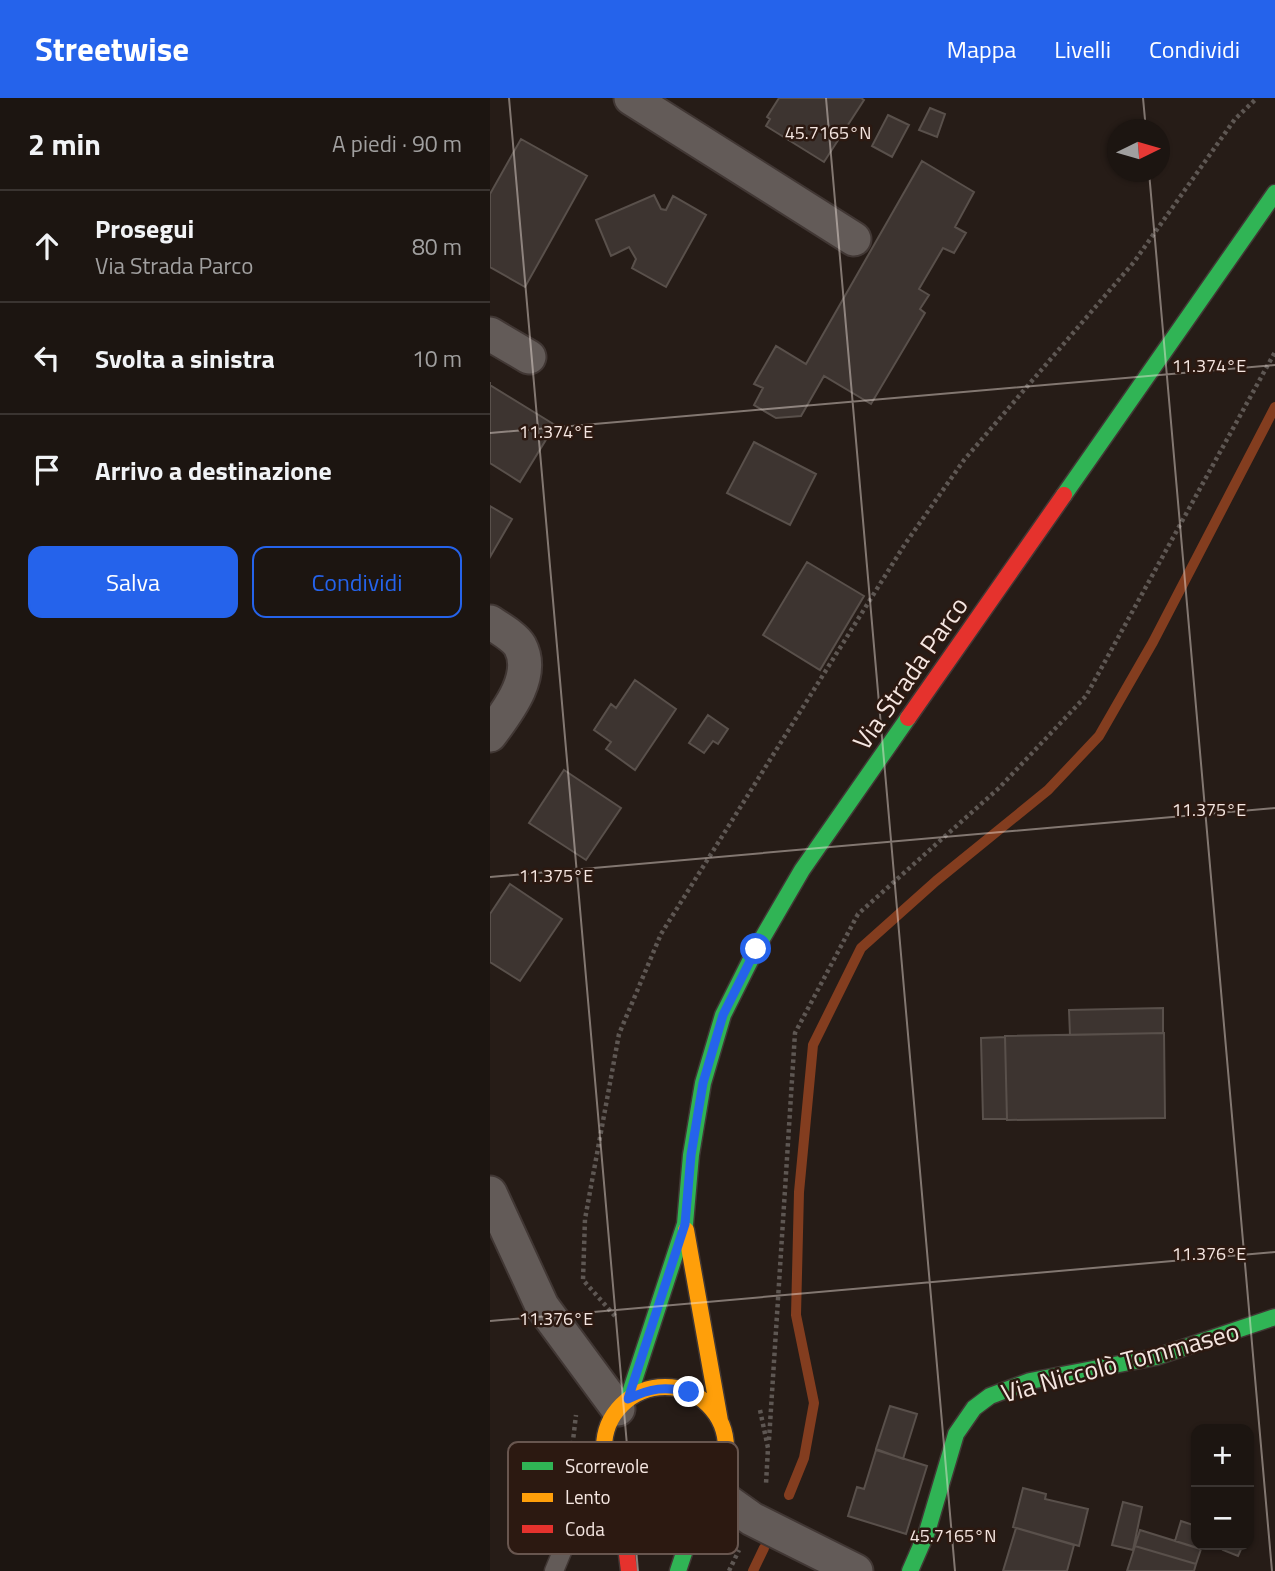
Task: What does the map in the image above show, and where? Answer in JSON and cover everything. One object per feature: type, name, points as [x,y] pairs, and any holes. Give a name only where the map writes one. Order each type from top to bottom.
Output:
[{"type":"main road","name":"Via Strada Parco","points":[[623,1404],[685,1224],[691,1155],[703,1083],[723,1015],[762,938],[802,870],[1275,193]]},
{"type":"main road","name":"Via Strada Parco","points":[[685,1224],[720,1421]]},
{"type":"main road","name":"Via Niccolò Tommaseo","points":[[910,1571],[927,1532],[954,1439],[974,1408],[996,1394],[1033,1380],[1135,1363],[1210,1342],[1275,1317]]},
{"type":"main road","points":[[604,1442],[623,1404],[648,1390],[668,1387],[689,1392],[707,1404],[720,1421],[726,1442]]},
{"type":"main road","points":[[678,1571],[684,1554]]},
{"type":"street","points":[[631,98],[854,239]]},
{"type":"street","points":[[490,334],[529,357]]},
{"type":"street","points":[[490,622],[520,645],[526,669],[510,709],[490,735]]},
{"type":"street","points":[[490,1193],[542,1306],[623,1404]]},
{"type":"street","points":[[738,1511],[856,1571]]},
{"type":"lane","points":[[554,1571],[561,1554]]},
{"type":"path","points":[[768,1448],[795,1033],[858,914],[999,788],[1086,696],[1275,352]]},
{"type":"path","points":[[572,1442],[576,1414],[573,1404]]},
{"type":"building","points":[[779,98],[864,100],[824,162],[766,126],[770,119],[767,117]]},
{"type":"building","points":[[930,108],[945,114],[937,137],[919,130]]},
{"type":"building","points":[[888,115],[909,125],[892,157],[872,146]]},
{"type":"building","points":[[521,139],[587,176],[525,287],[490,267],[490,194]]},
{"type":"building","points":[[922,161],[974,192],[955,227],[966,233],[954,253],[943,248],[919,289],[929,295],[920,309],[925,313],[871,404],[824,376],[801,416],[776,418],[754,405],[763,388],[754,384],[776,346],[806,364]]},
{"type":"building","points":[[654,195],[661,209],[666,210],[673,196],[706,215],[666,287],[632,268],[636,259],[629,247],[611,256],[596,220]]},
{"type":"building","points":[[490,385],[555,425],[520,482],[490,463]]},
{"type":"building","points":[[754,442],[816,474],[790,525],[727,493]]},
{"type":"building","points":[[490,506],[512,519],[490,557]]},
{"type":"building","points":[[807,562],[864,596],[820,670],[763,635]]},
{"type":"building","points":[[635,680],[676,709],[635,770],[606,749],[611,742],[594,730],[611,704],[616,708]]},
{"type":"building","points":[[708,715],[728,729],[718,744],[713,741],[704,753],[689,743]]},
{"type":"building","points":[[564,770],[621,808],[586,860],[529,823]]},
{"type":"building","points":[[510,884],[562,919],[520,981],[490,962],[490,914]]},
{"type":"building","points":[[1163,1008],[1163,1033],[1070,1035],[1069,1010]]},
{"type":"building","points":[[1164,1033],[1165,1118],[1007,1120],[1005,1036]]},
{"type":"building","points":[[1005,1037],[1007,1119],[983,1119],[981,1038]]},
{"type":"building","points":[[890,1406],[917,1414],[903,1459],[876,1449]]},
{"type":"building","points":[[876,1450],[927,1466],[906,1534],[848,1516],[857,1487],[864,1489]]},
{"type":"building","points":[[1023,1488],[1046,1494],[1045,1499],[1088,1509],[1079,1546],[1013,1527]]},
{"type":"building","points":[[1123,1502],[1142,1507],[1133,1550],[1112,1545]]},
{"type":"building","points":[[1181,1521],[1191,1524],[1191,1546],[1175,1541]]},
{"type":"building","points":[[1016,1528],[1074,1545],[1067,1571],[1003,1571]]},
{"type":"building","points":[[1140,1530],[1191,1546],[1191,1550],[1201,1550],[1196,1564],[1135,1546]]},
{"type":"building","points":[[1135,1546],[1196,1564],[1194,1571],[1127,1571]]},
{"type":"building","points":[[1223,1550],[1241,1550],[1238,1556]]},
{"type":"waterway","points":[[789,1495],[804,1458],[814,1403],[796,1315],[799,1192],[813,1045],[861,948],[936,881],[1048,790],[1099,736],[1153,642],[1275,407]]},
{"type":"waterway","points":[[753,1571],[764,1548]]},
{"type":"traffic: fast","points":[[1064,495],[1275,193]]},
{"type":"traffic: fast","points":[[628,1399],[685,1224],[691,1155],[703,1083],[723,1015],[756,949],[802,870],[908,718]]},
{"type":"traffic: fast","points":[[910,1571],[927,1532],[956,1434],[974,1408],[990,1396],[1030,1381],[1156,1357],[1275,1317]]},
{"type":"traffic: fast","points":[[678,1571],[684,1554]]},
{"type":"traffic: slow","points":[[686,1230],[720,1421]]},
{"type":"traffic: slow","points":[[605,1442],[609,1425],[622,1405],[642,1392],[665,1387],[688,1392],[708,1405],[721,1425],[725,1442]]},
{"type":"traffic: jam","points":[[908,718],[1064,495]]},
{"type":"traffic: jam","points":[[627,1554],[629,1571]]},
{"type":"route","points":[[689,1392],[668,1387],[648,1390],[628,1399],[685,1224],[691,1155],[703,1083],[723,1015],[756,949]]}]
